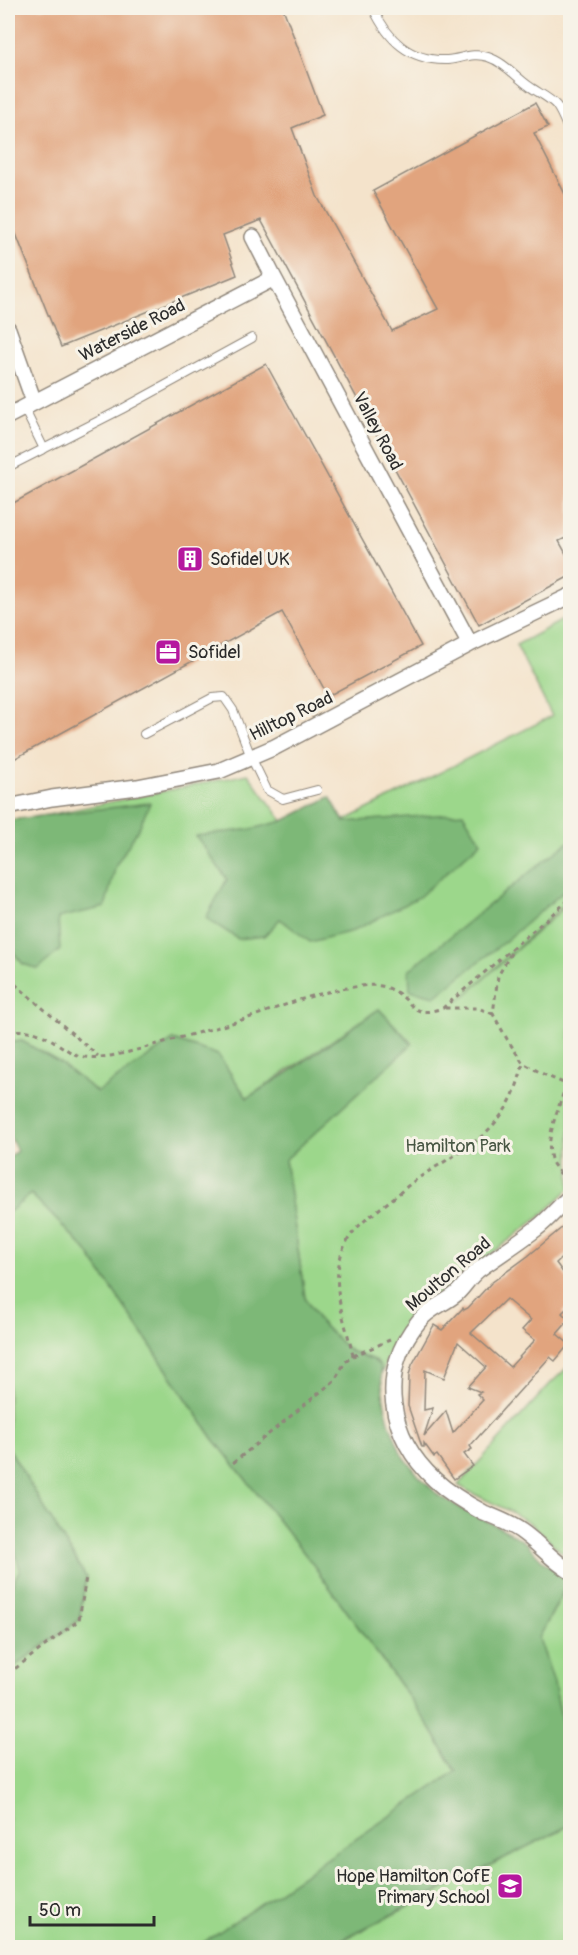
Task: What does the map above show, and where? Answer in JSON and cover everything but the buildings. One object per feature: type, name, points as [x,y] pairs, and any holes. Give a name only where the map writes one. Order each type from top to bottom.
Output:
[{"type":"street","name":"Valley Road","points":[[254,237],[470,644]]},
{"type":"street","name":"Waterside Road","points":[[8,416],[274,278]]},
{"type":"street","points":[[8,329],[29,405]]},
{"type":"street","name":"Hilltop Road","points":[[8,807],[52,798],[137,787],[219,771],[275,747],[470,644],[570,596]]},
{"type":"street","name":"Moulton Road","points":[[570,1197],[538,1227],[478,1270],[455,1294],[428,1312],[414,1327],[403,1346],[395,1370],[393,1390],[394,1410],[404,1440],[418,1463],[447,1490],[481,1511],[522,1531],[552,1560],[570,1571]]},
{"type":"lane","points":[[373,8],[398,45],[414,55],[448,60],[473,54],[489,57],[505,66],[555,104],[570,134]]},
{"type":"lane","points":[[8,467],[122,409],[252,338]]},
{"type":"lane","points":[[29,405],[44,449]]},
{"type":"lane","points":[[144,734],[212,698],[224,697],[234,710],[251,757],[267,790],[283,800],[317,790]]},
{"type":"path","points":[[443,1008],[570,899]]},
{"type":"path","points":[[515,948],[498,976],[493,1014],[523,1063],[568,1085],[549,1145],[553,1164],[570,1187]]},
{"type":"path","points":[[8,978],[100,1058]]},
{"type":"path","points":[[8,1031],[19,1029],[39,1034],[76,1056],[100,1058],[231,1024],[318,994],[350,987],[378,985],[395,991],[414,1008],[424,1013],[443,1008],[478,1008],[493,1014]]},
{"type":"path","points":[[353,1356],[338,1292],[339,1264],[347,1240],[362,1222],[408,1186],[459,1154],[490,1129],[515,1094],[523,1063]]},
{"type":"path","points":[[233,1463],[335,1380],[345,1362],[353,1356],[389,1340],[403,1346]]},
{"type":"path","points":[[8,1458],[12,1455]]},
{"type":"path","points":[[8,1674],[79,1620],[86,1577]]},
{"type":"green space","name":"Hamilton Park","points":[[570,616],[570,899],[459,1001],[570,902],[570,1188],[541,1216],[463,1275],[450,1290],[432,1300],[416,1314],[391,1356],[388,1356],[382,1373],[380,1366],[374,1360],[350,1351],[341,1343],[319,1321],[305,1298],[285,1160],[412,1043],[379,1009],[247,1098],[218,1055],[173,1040],[97,1092],[57,1061],[22,1041],[8,1043],[8,823],[248,774],[283,821],[330,797],[344,821],[552,716],[516,645]]},
{"type":"green space","points":[[330,797],[344,822],[463,813],[481,842],[419,897],[353,931],[310,942],[280,919],[264,936],[238,939],[206,918],[227,879],[196,836],[251,829],[283,821]]},
{"type":"green space","points":[[150,803],[139,828],[116,865],[105,907],[58,918],[60,950],[38,969],[23,964],[8,946],[8,820]]},
{"type":"green space","points":[[570,841],[570,886],[508,939],[435,996],[410,990],[409,970]]},
{"type":"green space","points":[[379,1009],[412,1044],[285,1160],[305,1298],[319,1321],[341,1343],[350,1351],[373,1360],[380,1366],[389,1422],[401,1453],[419,1476],[438,1495],[511,1533],[526,1543],[546,1564],[570,1578],[539,1638],[554,1683],[570,1760],[570,1825],[327,1947],[197,1947],[456,1771],[426,1721],[312,1563],[213,1438],[86,1250],[31,1194],[8,1213],[8,1158],[17,1151],[8,1133],[8,1043],[22,1041],[57,1061],[97,1092],[173,1040],[218,1055],[247,1098],[286,1074]]},
{"type":"green space","points":[[31,1194],[86,1250],[213,1438],[312,1563],[426,1721],[456,1771],[197,1947],[8,1947],[8,1671],[79,1620],[86,1578],[8,1447],[8,1211]]},
{"type":"green space","points":[[570,1365],[570,1558],[528,1522],[458,1485]]},
{"type":"green space","points":[[8,1447],[86,1577],[79,1620],[8,1671],[8,1593],[20,1569],[8,1524]]},
{"type":"green space","points":[[8,1524],[20,1569],[8,1593]]},
{"type":"green space","points":[[570,1580],[570,1760],[554,1684],[539,1638]]},
{"type":"green space","name":"Hope Hamilton CofE Primary School","points":[[570,1825],[570,1944],[566,1947],[327,1948]]},
{"type":"place","name":"Sofidel UK","points":[[190,559]]},
{"type":"place","name":"Sofidel","points":[[168,652]]},
{"type":"place","name":"Hope Hamilton CofE Primary School","points":[[510,1886]]}]
